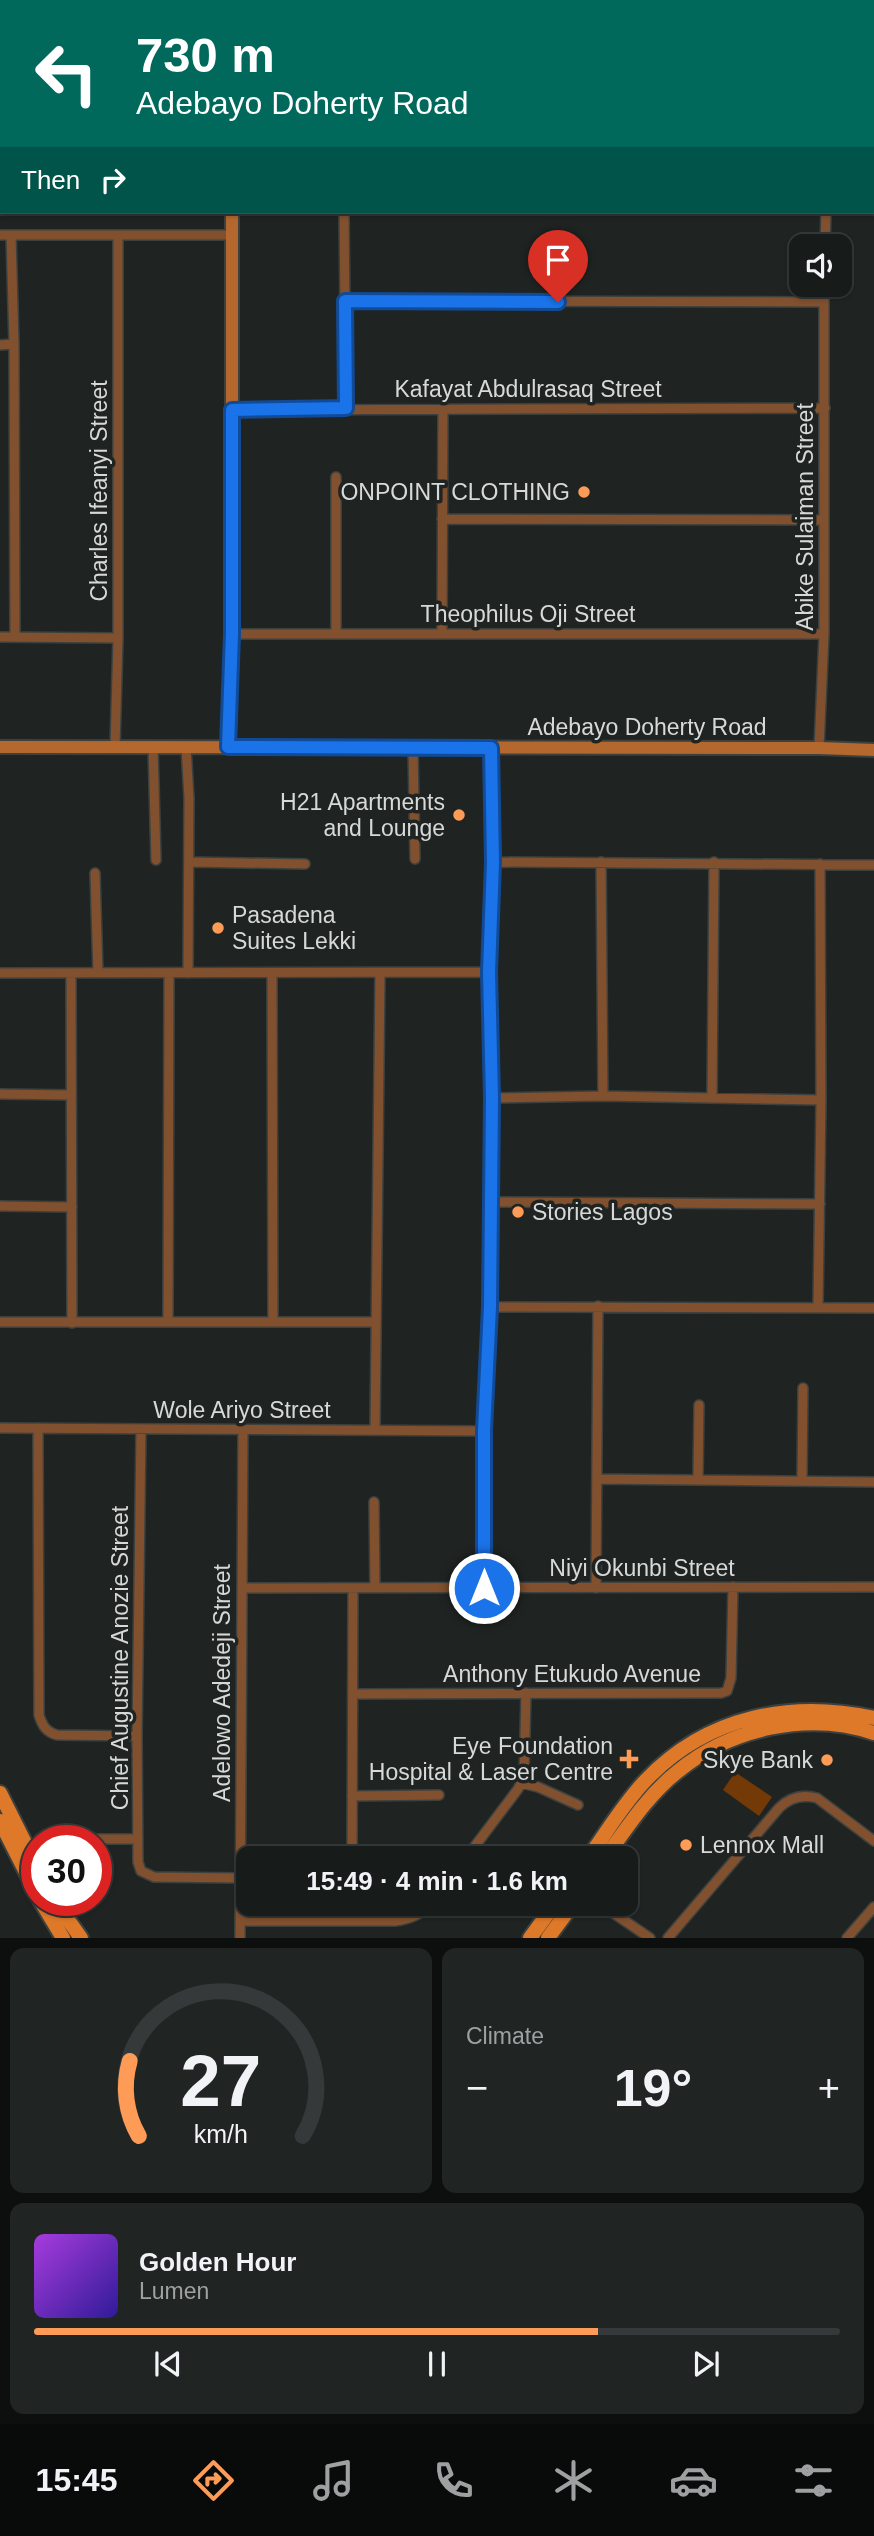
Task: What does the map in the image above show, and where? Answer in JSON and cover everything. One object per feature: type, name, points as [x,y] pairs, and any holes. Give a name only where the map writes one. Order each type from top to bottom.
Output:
[{"type":"main road","points":[[597,1846],[644,1781],[675,1754],[704,1737],[740,1721],[778,1712],[815,1710],[874,1718]]},
{"type":"main road","points":[[614,1846],[643,1806],[676,1773],[710,1749],[732,1739],[786,1726],[813,1723],[874,1733]]},
{"type":"main road","points":[[0,1793],[21,1835]]},
{"type":"main road","points":[[0,1821],[21,1862]]},
{"type":"main road","points":[[50,1916],[63,1937]]},
{"type":"main road","points":[[66,1916],[81,1937]]},
{"type":"main road","points":[[530,1937],[546,1916]]},
{"type":"main road","points":[[548,1937],[564,1916]]},
{"type":"street","points":[[228,747],[232,634],[232,214]]},
{"type":"street","points":[[344,214],[346,408]]},
{"type":"street","points":[[825,234],[826,214]]},
{"type":"street","points":[[0,235],[232,235]]},
{"type":"street","points":[[11,235],[15,344],[15,637]]},
{"type":"street","name":"Charles Ifeanyi Street","points":[[115,747],[118,638],[118,235]]},
{"type":"street","name":"Abike Sulaiman Street","points":[[820,748],[824,634],[824,297]]},
{"type":"street","points":[[345,301],[824,302]]},
{"type":"street","points":[[0,345],[15,344]]},
{"type":"street","points":[[442,634],[443,408]]},
{"type":"street","name":"Kafayat Abdulrasaq Street","points":[[232,410],[825,408]]},
{"type":"street","points":[[336,477],[336,634]]},
{"type":"street","points":[[443,519],[824,520]]},
{"type":"street","name":"Theophilus Oji Street","points":[[232,634],[824,634]]},
{"type":"street","points":[[0,637],[118,638]]},
{"type":"street","name":"Adebayo Doherty Road","points":[[0,747],[874,750]]},
{"type":"street","points":[[153,747],[156,860]]},
{"type":"street","points":[[186,747],[189,798],[188,973]]},
{"type":"street","points":[[413,748],[415,859]]},
{"type":"street","points":[[484,1588],[484,1430],[490,1307],[492,1098],[489,972],[493,862],[491,748]]},
{"type":"street","points":[[189,862],[305,864]]},
{"type":"street","points":[[493,862],[874,865]]},
{"type":"street","points":[[601,862],[603,1096]]},
{"type":"street","points":[[712,1098],[714,862]]},
{"type":"street","points":[[818,1307],[820,864]]},
{"type":"street","points":[[95,873],[98,973]]},
{"type":"street","points":[[0,973],[489,972]]},
{"type":"street","points":[[168,1321],[169,973]]},
{"type":"street","points":[[272,973],[273,1321]]},
{"type":"street","points":[[375,1430],[380,973]]},
{"type":"street","points":[[71,974],[72,1323]]},
{"type":"street","points":[[0,1094],[71,1095]]},
{"type":"street","points":[[492,1098],[603,1096],[821,1100]]},
{"type":"street","points":[[490,1202],[820,1204]]},
{"type":"street","points":[[0,1206],[72,1207]]},
{"type":"street","points":[[596,1588],[598,1306]]},
{"type":"street","points":[[490,1307],[874,1308]]},
{"type":"street","points":[[0,1322],[376,1322]]},
{"type":"street","points":[[802,1480],[803,1388]]},
{"type":"street","points":[[698,1478],[699,1405]]},
{"type":"street","name":"Wole Ariyo Street","points":[[0,1428],[484,1430]]},
{"type":"street","points":[[38,1428],[39,1715],[43,1726],[50,1733],[57,1735],[137,1736]]},
{"type":"street","name":"Chief Augustine Anozie Street","points":[[141,1429],[138,1862],[141,1871],[154,1877],[236,1878]]},
{"type":"street","name":"Adelowo Adedeji Street","points":[[241,1846],[243,1429]]},
{"type":"street","points":[[597,1479],[874,1482]]},
{"type":"street","points":[[374,1502],[375,1588]]},
{"type":"street","name":"Anthony Etukudo Avenue","points":[[353,1693],[721,1693],[727,1691],[732,1678],[733,1587]]},
{"type":"street","name":"Niyi Okunbi Street","points":[[242,1588],[874,1587]]},
{"type":"street","points":[[352,1846],[353,1588]]},
{"type":"street","points":[[475,1846],[521,1783],[525,1764],[526,1693]]},
{"type":"street","points":[[521,1783],[578,1805]]},
{"type":"street","points":[[352,1797],[439,1795]]},
{"type":"street","points":[[668,1937],[779,1808],[790,1799],[798,1796],[817,1798],[874,1841]]},
{"type":"street","points":[[112,1839],[138,1839]]},
{"type":"street","points":[[847,1937],[874,1907]]},
{"type":"street","name":"Adelowo Adedeji Street","points":[[240,1916],[240,1937]]},
{"type":"street","points":[[240,1921],[394,1921],[416,1916]]},
{"type":"street","points":[[618,1916],[650,1937]]},
{"type":"shaded area","points":[[735,1772],[772,1797],[759,1816],[723,1790]]},
{"type":"place","name":"ONPOINT CLOTHING","points":[[584,492]]},
{"type":"place","name":"H21 Apartments and Lounge","points":[[459,815]]},
{"type":"place","name":"Pasadena Suites Lekki","points":[[218,928]]},
{"type":"place","name":"Stories Lagos","points":[[518,1212]]},
{"type":"place","name":"Eye Foundation Hospital & Laser Centre","points":[[629,1759]]},
{"type":"place","name":"Skye Bank","points":[[827,1760]]},
{"type":"place","name":"Lennox Mall","points":[[686,1845]]},
{"type":"route","points":[[484,1588],[484,1430],[490,1307],[492,1098],[489,972],[493,862],[491,748],[228,747],[232,634],[232,410],[346,408],[345,301],[558,302]]}]
